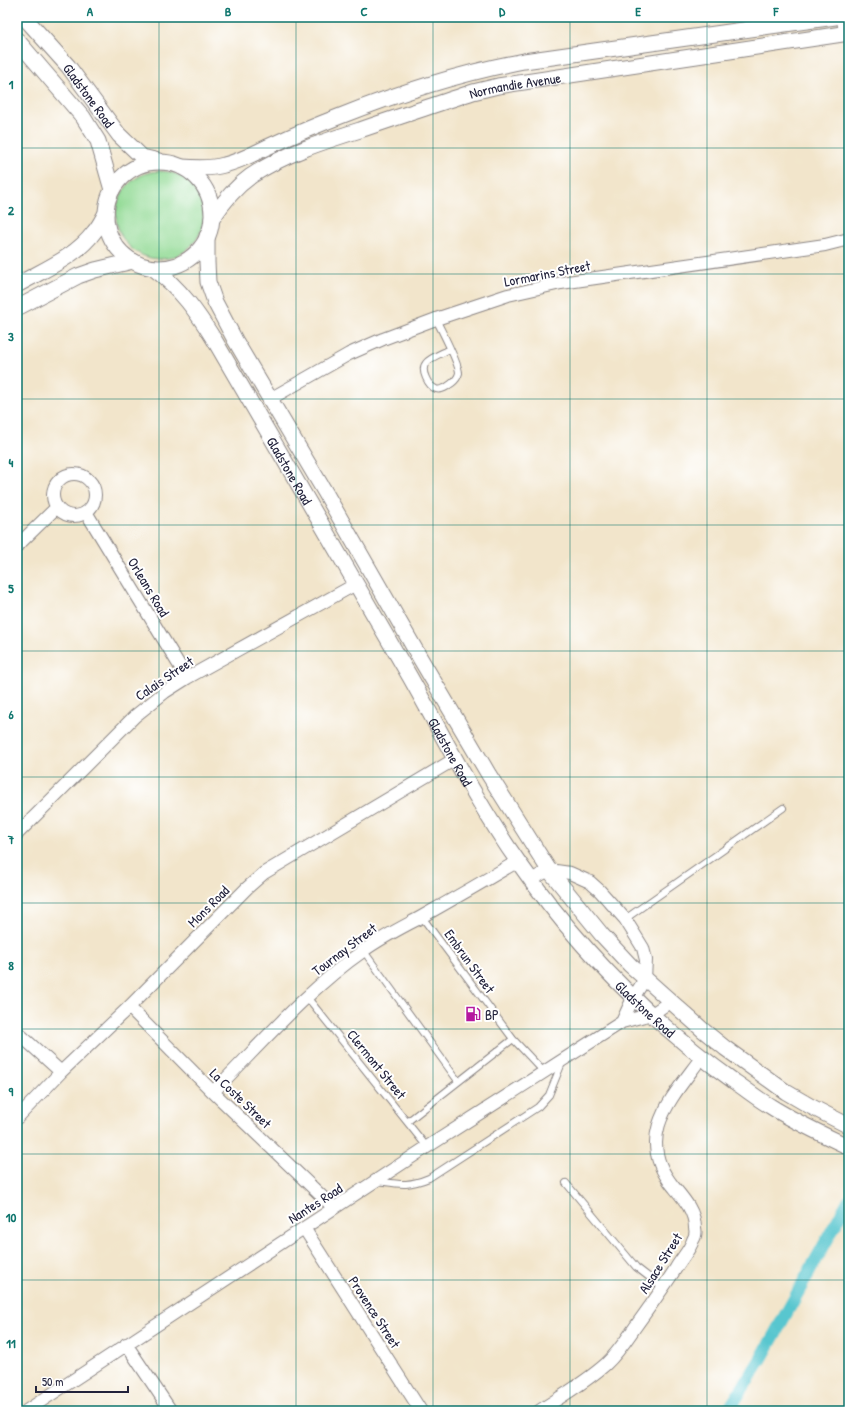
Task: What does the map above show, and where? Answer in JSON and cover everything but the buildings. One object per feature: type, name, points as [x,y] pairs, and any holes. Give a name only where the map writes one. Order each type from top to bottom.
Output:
[{"type":"street","name":"Gladstone Road","points":[[24,17],[68,66],[119,135],[142,157],[161,162]]},
{"type":"street","name":"Normandie Avenue","points":[[182,167],[205,168],[224,166],[241,160],[296,134],[340,116],[448,79],[495,67],[524,61],[835,17]]},
{"type":"street","points":[[842,17],[848,35]]},
{"type":"street","name":"Normandie Avenue","points":[[212,218],[237,187],[251,176],[278,160],[311,146],[473,92],[498,86],[848,35]]},
{"type":"street","name":"Gladstone Road","points":[[17,40],[83,117],[98,141],[112,190]]},
{"type":"street","points":[[161,162],[182,167],[195,176],[205,188],[211,203],[212,218],[208,236],[200,248],[191,257],[179,264],[153,268],[142,266],[132,261],[118,249],[109,232],[106,214],[108,201],[112,190],[121,178],[133,169],[146,164],[161,162]]},
{"type":"street","points":[[17,285],[66,258],[79,248],[94,233],[106,214]]},
{"type":"street","name":"Gladstone Road","points":[[208,236],[208,282],[215,302],[481,763],[549,870],[602,935],[630,965],[704,1032],[786,1092],[849,1126]]},
{"type":"street","name":"Lormarins Street","points":[[267,393],[383,339],[436,319],[508,295],[561,283],[825,245],[849,239]]},
{"type":"street","points":[[17,308],[78,276],[94,270],[132,261]]},
{"type":"street","name":"Gladstone Road","points":[[153,268],[168,279],[195,309],[348,570],[463,774],[508,847],[557,914],[632,998],[702,1057],[769,1106],[812,1130],[849,1147]]},
{"type":"street","points":[[247,396],[256,388],[267,393]]},
{"type":"street","points":[[262,422],[274,417],[278,413]]},
{"type":"street","points":[[78,475],[88,480],[94,490],[93,503],[86,512],[73,516],[57,507],[53,495],[57,484],[66,476],[78,475]]},
{"type":"street","points":[[17,546],[57,507]]},
{"type":"street","name":"Orleans Road","points":[[86,512],[187,678]]},
{"type":"street","points":[[348,570],[355,562],[364,560]]},
{"type":"street","name":"Calais Street","points":[[17,834],[135,716],[166,692],[187,678],[356,584]]},
{"type":"street","points":[[364,598],[375,593],[380,588]]},
{"type":"street","points":[[447,745],[464,734]]},
{"type":"street","name":"Mons Road","points":[[17,1118],[61,1072],[264,873],[455,759]]},
{"type":"street","points":[[463,774],[481,763]]},
{"type":"street","points":[[508,847],[527,835]]},
{"type":"street","name":"Tournay Street","points":[[213,1092],[307,997],[363,950],[387,934],[422,917],[518,861]]},
{"type":"street","points":[[531,880],[549,870],[570,872],[590,882],[625,919],[643,948],[646,960],[645,979],[632,998],[622,1022]]},
{"type":"street","name":"Nantes Road","points":[[26,1411],[126,1344],[562,1060],[622,1022],[652,1014],[671,1001]]},
{"type":"street","name":"La Coste Street","points":[[129,1007],[213,1092],[334,1208]]},
{"type":"street","points":[[17,1032],[61,1072]]},
{"type":"street","points":[[704,1032],[698,1035],[693,1041],[702,1057],[719,1061],[725,1048]]},
{"type":"street","name":"Alsace Street","points":[[540,1411],[582,1383],[607,1363],[619,1350],[663,1288],[693,1240],[696,1229],[695,1219],[690,1208],[670,1182],[661,1167],[657,1154],[656,1139],[658,1127],[666,1107],[702,1057]]},
{"type":"street","name":"Provence Street","points":[[304,1228],[420,1411]]},
{"type":"street","points":[[126,1344],[171,1411]]},
{"type":"lane","points":[[436,319],[450,349],[458,367],[458,376],[455,381],[448,386],[440,389],[434,388],[428,382],[424,373],[424,367],[426,363],[450,349]]},
{"type":"lane","points":[[625,919],[783,808]]},
{"type":"lane","name":"Embrun Street","points":[[422,917],[513,1039],[544,1072]]},
{"type":"lane","points":[[363,950],[458,1081]]},
{"type":"lane","name":"Clermont Street","points":[[307,997],[427,1147]]},
{"type":"lane","points":[[407,1122],[513,1039]]},
{"type":"lane","points":[[377,1181],[404,1185],[429,1178],[538,1107],[549,1095],[562,1060]]},
{"type":"lane","points":[[566,1183],[636,1267],[663,1288]]},
{"type":"green space","points":[[160,171],[177,175],[191,184],[200,198],[204,215],[200,232],[191,246],[177,255],[160,259],[143,255],[129,246],[120,232],[116,215],[120,198],[129,184],[143,175]]},
{"type":"waterway","points":[[728,1411],[761,1359],[849,1200]]},
{"type":"place","name":"BP","points":[[473,1014]]}]
